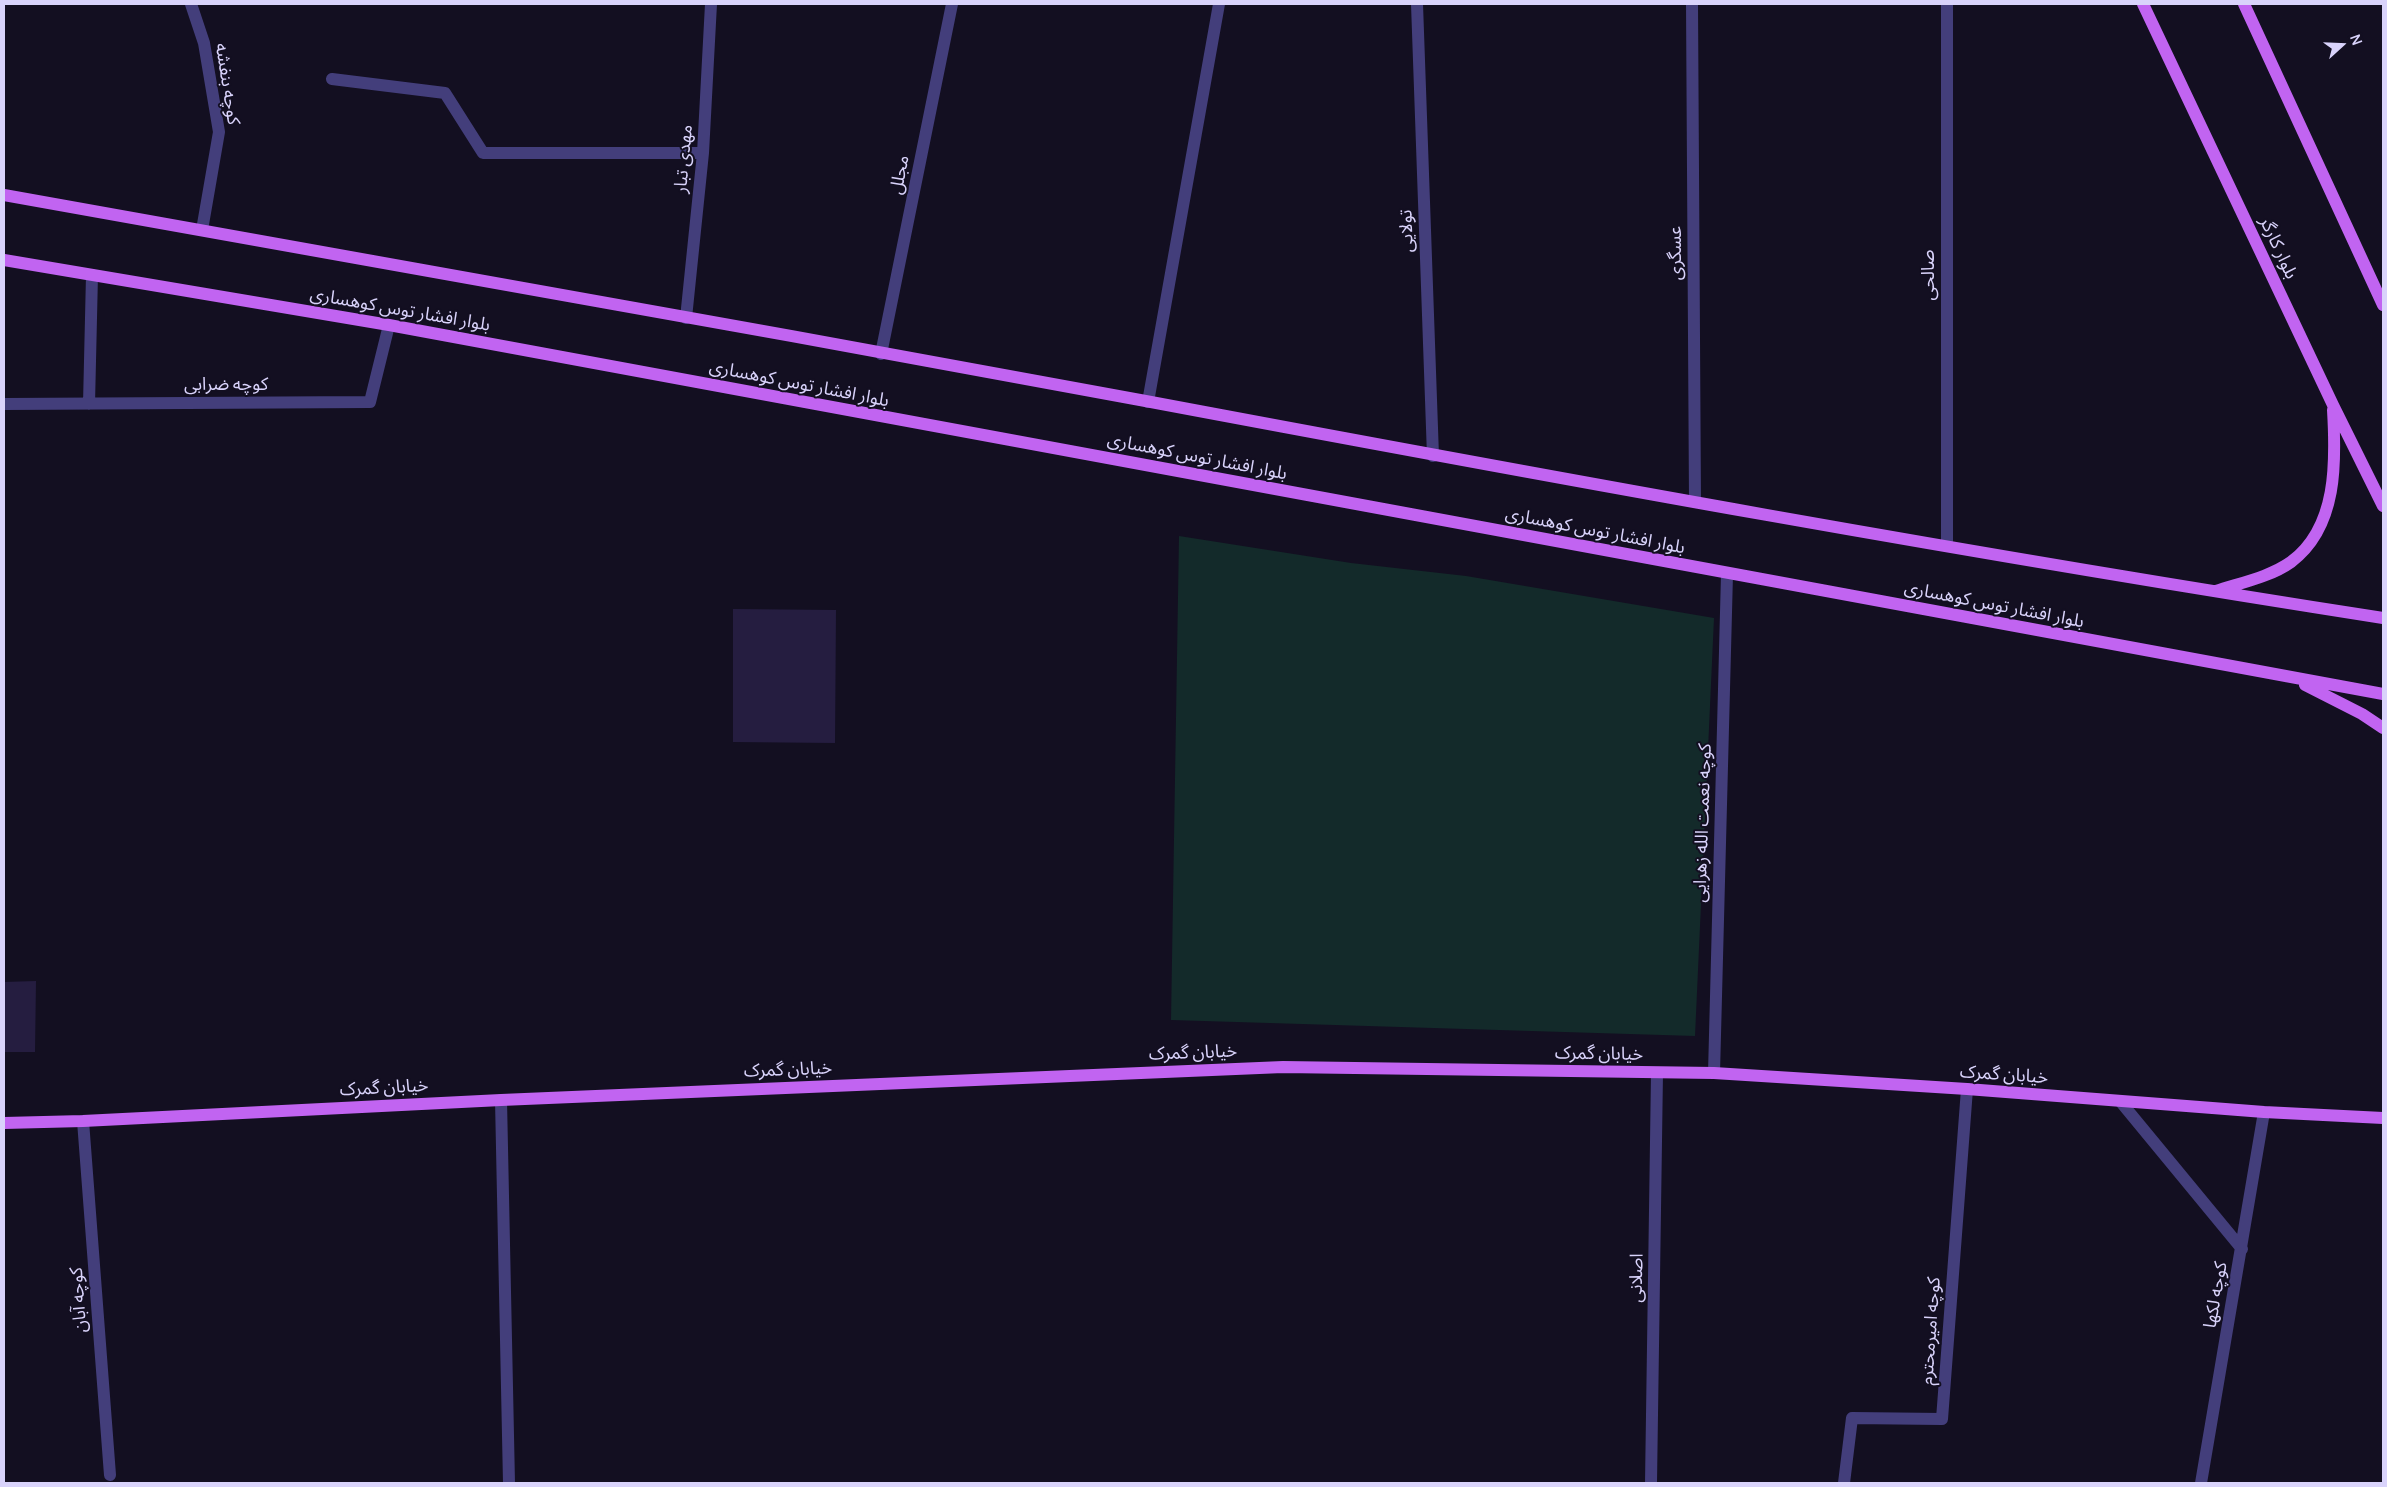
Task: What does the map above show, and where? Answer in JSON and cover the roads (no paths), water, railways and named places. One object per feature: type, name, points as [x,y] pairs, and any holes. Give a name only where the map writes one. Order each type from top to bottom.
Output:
[{"type":"main road","name":"بلوار کارگر","points":[[2143,4],[2333,405],[2383,506]]},
{"type":"main road","points":[[2244,4],[2383,304]]},
{"type":"main road","points":[[4,195],[1148,402],[1433,456],[2213,592],[2383,618]]},
{"type":"main road","name":"بلوار افشار توس کوهساری","points":[[4,260],[389,325],[2383,694]]},
{"type":"main road","points":[[2213,592],[2266,574],[2291,562],[2311,540],[2325,514],[2332,487],[2335,458],[2333,405]]},
{"type":"main road","points":[[2294,679],[2362,714],[2383,728]]},
{"type":"main road","name":"خیابان گمرک","points":[[4,1124],[83,1122],[501,1100],[1283,1067],[1714,1073],[1967,1089],[2264,1112],[2383,1118]]},
{"type":"street","name":"کوچه بنفشه","points":[[191,4],[204,43],[219,132],[202,230]]},
{"type":"street","name":"مهدی تبار","points":[[686,318],[703,153],[711,4]]},
{"type":"street","name":"مجلل","points":[[881,354],[952,4]]},
{"type":"street","points":[[1148,402],[1219,4]]},
{"type":"street","name":"تولایی","points":[[1417,4],[1433,456]]},
{"type":"street","name":"عسگری","points":[[1692,4],[1695,502]]},
{"type":"street","name":"صالحی","points":[[1947,4],[1947,546]]},
{"type":"street","points":[[332,79],[445,93],[483,153],[703,153]]},
{"type":"street","points":[[89,404],[92,275]]},
{"type":"street","name":"کوچه ضرابی","points":[[4,404],[370,402],[389,325]]},
{"type":"street","name":"کوچه نعمت الله زهرایی","points":[[1714,1073],[1727,574]]},
{"type":"street","name":"اصلانی","points":[[1651,1483],[1657,1072]]},
{"type":"street","name":"کوچه امیرمحترم","points":[[1844,1483],[1852,1418],[1942,1419],[1967,1089]]},
{"type":"street","points":[[501,1100],[509,1483]]},
{"type":"street","points":[[2120,1101],[2242,1249]]},
{"type":"street","name":"کوچه لکها","points":[[2201,1483],[2264,1112]]},
{"type":"street","name":"کوچه آبان","points":[[83,1122],[110,1475]]}]
